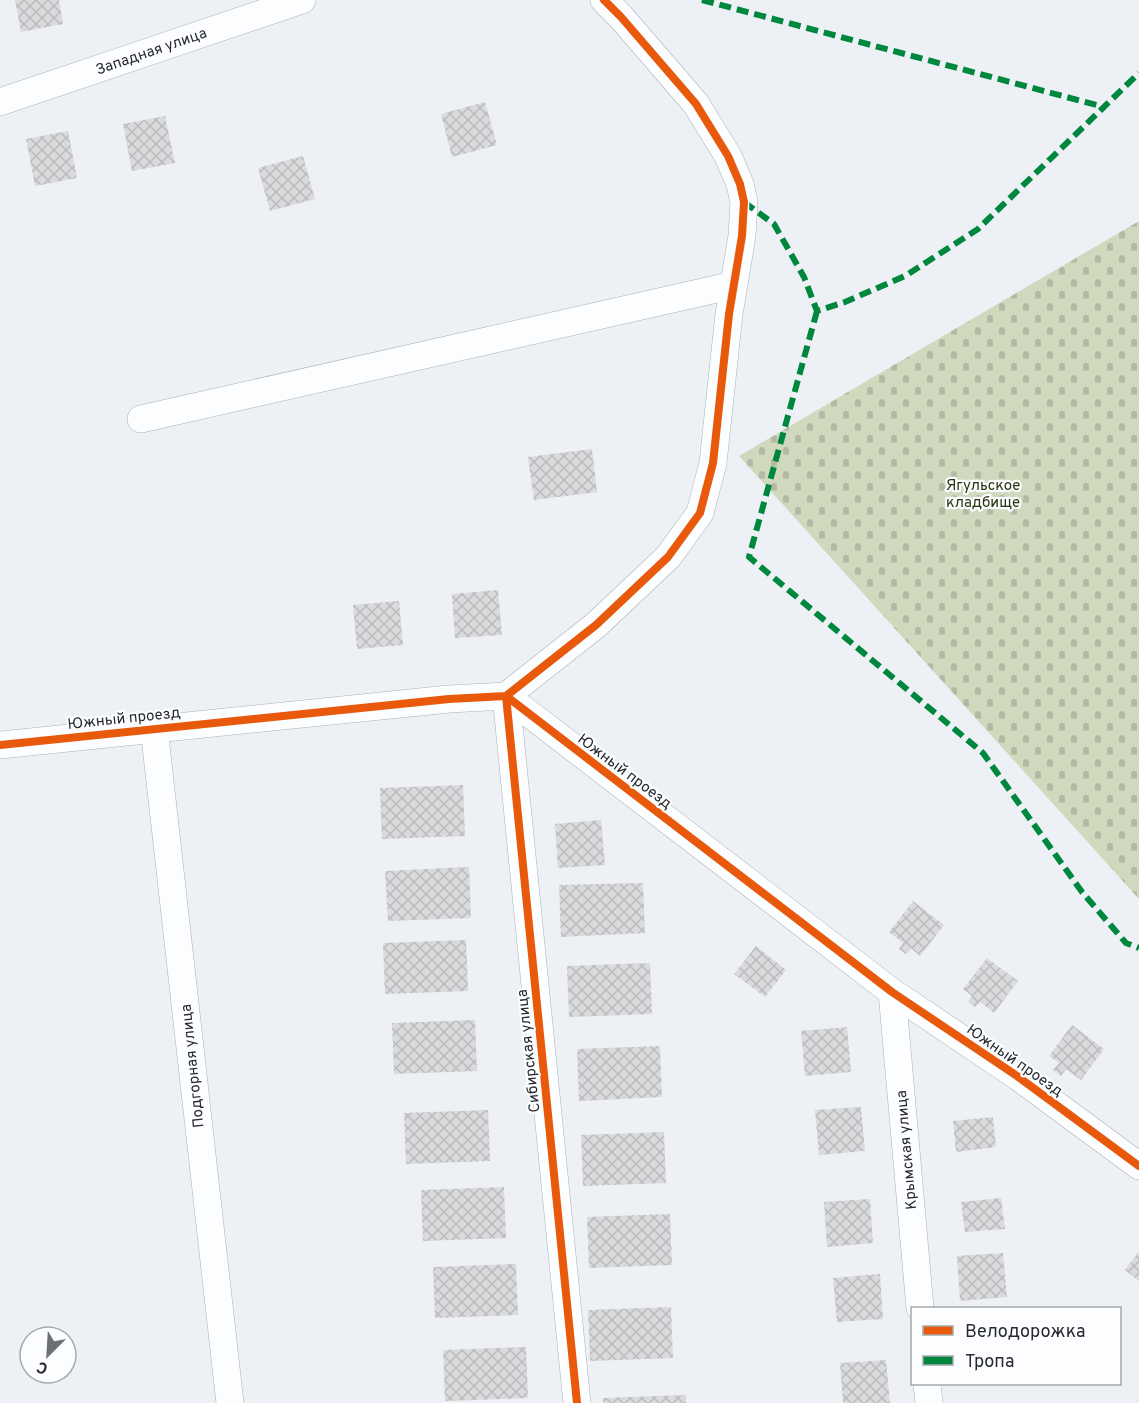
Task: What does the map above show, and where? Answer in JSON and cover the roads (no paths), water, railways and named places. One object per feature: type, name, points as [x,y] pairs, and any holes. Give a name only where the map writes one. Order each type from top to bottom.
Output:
[{"type":"street","name":"Западная улица","points":[[0,102],[302,0]]},
{"type":"street","points":[[506,696],[604,618],[668,557],[700,513],[712,463],[742,236],[744,202],[740,184],[728,156],[696,105],[604,0]]},
{"type":"street","points":[[141,419],[734,285]]},
{"type":"street","name":"Южный проезд","points":[[0,745],[437,700],[506,696],[892,992],[1017,1076],[1139,1166]]},
{"type":"street","name":"Сибирская улица","points":[[506,696],[578,1403]]},
{"type":"street","name":"Подгорная улица","points":[[154,729],[230,1403]]},
{"type":"street","name":"Крымская улица","points":[[892,992],[920,1307]]},
{"type":"street","points":[[927,1385],[929,1403]]},
{"type":"park label","name":"Ягульское кладбище","points":[[983,494]]}]
